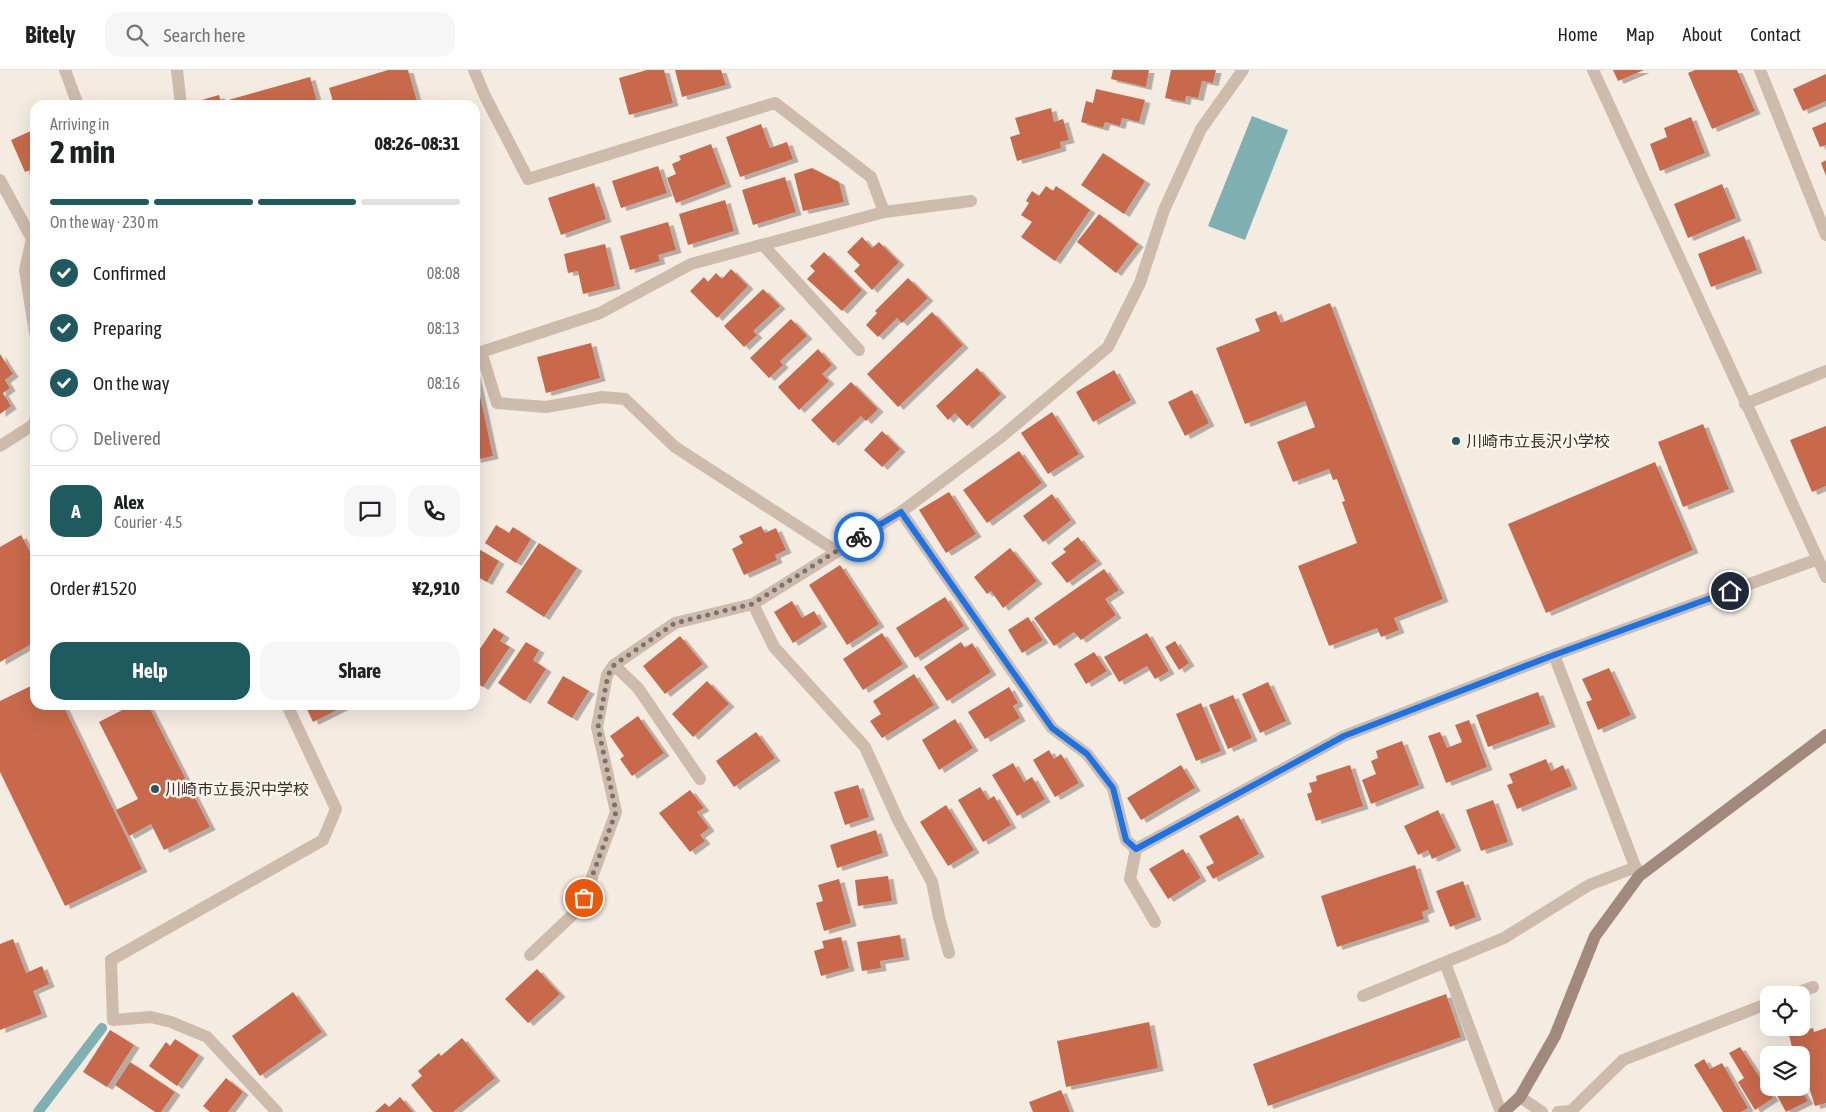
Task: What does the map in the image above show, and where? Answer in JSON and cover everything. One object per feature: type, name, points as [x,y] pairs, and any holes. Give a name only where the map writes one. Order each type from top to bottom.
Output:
[{"type":"street","points":[[65,70],[76,100]]},
{"type":"street","points":[[177,70],[180,100]]},
{"type":"street","points":[[474,70],[485,96],[528,179],[775,103],[872,177],[884,212]]},
{"type":"street","points":[[530,954],[581,907],[616,812],[598,727],[608,675],[614,665],[675,623],[752,604],[901,512],[1001,437],[1108,347],[1140,283],[1164,210],[1201,129],[1244,70]]},
{"type":"street","points":[[1593,70],[1826,577]]},
{"type":"street","points":[[1760,70],[1826,235]]},
{"type":"street","points":[[0,180],[3,194],[30,233]]},
{"type":"street","points":[[480,352],[600,313],[691,264],[884,212],[971,201]]},
{"type":"street","points":[[763,245],[859,350]]},
{"type":"street","points":[[30,254],[26,270],[30,298]]},
{"type":"street","points":[[480,358],[497,403],[546,407],[602,397],[625,399],[675,447],[836,551]]},
{"type":"street","points":[[1745,404],[1826,371]]},
{"type":"street","points":[[0,446],[30,427]]},
{"type":"street","points":[[901,512],[1052,728],[1087,754],[1113,788],[1126,840],[1136,849]]},
{"type":"street","points":[[1136,849],[1344,736],[1554,655],[1818,559]]},
{"type":"street","points":[[752,604],[774,647],[865,747],[899,822],[932,882],[949,953]]},
{"type":"street","points":[[1554,655],[1637,871]]},
{"type":"street","points":[[614,665],[638,688],[700,779]]},
{"type":"street","points":[[277,1112],[207,1037],[171,1022],[151,1017],[113,1020],[111,960],[323,840],[336,809],[289,710]]},
{"type":"street","points":[[1363,996],[1504,938],[1589,885],[1637,871],[1826,735]]},
{"type":"street","points":[[1136,849],[1130,879],[1155,922]]},
{"type":"street","points":[[1445,963],[1502,1112],[1520,1097],[1555,1036],[1595,936],[1637,871]]},
{"type":"street","points":[[1558,1112],[1571,1111],[1623,1060],[1760,1007]]},
{"type":"street","points":[[1520,1097],[1542,1112]]},
{"type":"water","points":[[1252,116],[1288,130],[1245,240],[1208,226]]},
{"type":"building","points":[[388,70],[408,70],[417,100],[333,100],[329,88]]},
{"type":"building","points":[[647,70],[664,70],[673,103],[629,115],[619,78]]},
{"type":"building","points":[[675,70],[721,70],[726,85],[682,97]]},
{"type":"building","points":[[1113,70],[1149,70],[1146,87],[1111,79]]},
{"type":"building","points":[[1171,70],[1216,70],[1213,83],[1202,81],[1198,98],[1186,96],[1185,102],[1165,98]]},
{"type":"building","points":[[1613,70],[1644,70],[1618,81]]},
{"type":"building","points":[[1695,70],[1737,70],[1755,111],[1712,129],[1688,73]]},
{"type":"building","points":[[1826,74],[1826,101],[1803,111],[1793,89]]},
{"type":"building","points":[[310,77],[317,100],[228,100]]},
{"type":"building","points":[[1096,89],[1145,100],[1139,122],[1122,118],[1120,126],[1105,122],[1103,128],[1081,122],[1086,101],[1093,103]]},
{"type":"building","points":[[219,95],[220,100],[202,100]]},
{"type":"building","points":[[1051,108],[1054,122],[1063,119],[1069,140],[1060,142],[1061,148],[1017,161],[1010,137],[1020,134],[1015,118]]},
{"type":"building","points":[[1691,117],[1705,153],[1660,171],[1650,144],[1667,137],[1664,128]]},
{"type":"building","points":[[1826,122],[1826,145],[1820,147],[1812,128]]},
{"type":"building","points":[[761,124],[770,148],[787,142],[793,159],[740,177],[726,137]]},
{"type":"building","points":[[30,131],[30,170],[25,172],[11,140]]},
{"type":"building","points":[[711,144],[726,184],[676,203],[667,178],[676,174],[672,164],[681,160],[679,156]]},
{"type":"building","points":[[1103,153],[1145,181],[1124,214],[1081,185]]},
{"type":"building","points":[[1826,160],[1826,176],[1821,163]]},
{"type":"building","points":[[658,166],[667,193],[621,208],[612,181]]},
{"type":"building","points":[[812,168],[839,182],[844,202],[803,211],[794,174]]},
{"type":"building","points":[[785,177],[796,212],[753,225],[742,190]]},
{"type":"building","points":[[594,183],[606,219],[561,235],[548,198]]},
{"type":"building","points":[[1722,184],[1736,218],[1688,238],[1674,204]]},
{"type":"building","points":[[1046,186],[1053,191],[1056,186],[1090,210],[1055,261],[1021,237],[1032,222],[1021,215],[1029,203],[1026,201],[1032,191],[1039,196]]},
{"type":"building","points":[[725,200],[734,231],[688,245],[679,214]]},
{"type":"building","points":[[1099,214],[1138,244],[1116,273],[1077,242]]},
{"type":"building","points":[[668,222],[676,250],[658,255],[660,261],[630,270],[620,236]]},
{"type":"building","points":[[1744,236],[1757,270],[1711,287],[1698,254]]},
{"type":"building","points":[[862,237],[872,248],[879,242],[899,262],[872,290],[854,271],[860,265],[847,252]]},
{"type":"building","points":[[605,244],[615,286],[583,294],[578,271],[568,273],[564,254]]},
{"type":"building","points":[[824,252],[862,290],[842,311],[807,279],[815,271],[810,266]]},
{"type":"building","points":[[731,269],[748,286],[717,318],[690,291],[704,277],[708,282],[716,273],[722,279]]},
{"type":"building","points":[[908,278],[928,298],[902,323],[897,318],[878,337],[866,325],[877,313],[875,311]]},
{"type":"building","points":[[763,289],[780,306],[753,331],[757,335],[744,347],[724,326]]},
{"type":"building","points":[[1330,303],[1443,599],[1394,618],[1399,630],[1381,637],[1377,628],[1329,646],[1298,566],[1357,543],[1342,502],[1345,501],[1337,479],[1333,480],[1329,469],[1293,482],[1277,442],[1315,427],[1305,401],[1245,424],[1216,348],[1260,331],[1255,319],[1276,311],[1281,323]]},
{"type":"building","points":[[932,312],[963,345],[898,407],[867,374]]},
{"type":"building","points":[[791,319],[807,336],[780,361],[783,365],[769,378],[750,358]]},
{"type":"building","points":[[591,343],[600,378],[546,393],[537,357]]},
{"type":"building","points":[[818,349],[832,365],[822,374],[829,381],[799,410],[778,387]]},
{"type":"building","points":[[0,354],[13,374],[5,380],[10,388],[3,393],[11,406],[0,414]]},
{"type":"building","points":[[977,368],[1001,394],[967,426],[955,413],[948,420],[936,406]]},
{"type":"building","points":[[1114,370],[1131,400],[1093,422],[1076,392]]},
{"type":"building","points":[[851,382],[878,409],[866,421],[861,416],[833,443],[811,420]]},
{"type":"building","points":[[1192,390],[1209,423],[1185,436],[1168,402]]},
{"type":"building","points":[[480,396],[493,456],[480,459]]},
{"type":"building","points":[[1052,412],[1079,454],[1048,474],[1021,433]]},
{"type":"building","points":[[1703,424],[1729,489],[1683,507],[1658,442]]},
{"type":"building","points":[[1826,426],[1826,486],[1812,492],[1790,440]]},
{"type":"building","points":[[882,431],[900,449],[882,467],[864,450]]},
{"type":"building","points":[[1019,451],[1042,483],[987,523],[963,490]]},
{"type":"building","points":[[1655,462],[1693,550],[1546,613],[1508,524]]},
{"type":"building","points":[[949,492],[976,534],[946,553],[919,510]]},
{"type":"building","points":[[1052,494],[1071,520],[1043,542],[1023,516]]},
{"type":"building","points":[[496,525],[509,533],[513,527],[531,539],[516,563],[485,543]]},
{"type":"building","points":[[761,526],[765,533],[776,528],[786,550],[775,555],[777,560],[744,575],[732,549],[743,543],[739,536]]},
{"type":"building","points":[[21,535],[30,552],[30,645],[0,662],[0,547]]},
{"type":"building","points":[[1078,537],[1097,561],[1067,583],[1051,563],[1066,552],[1063,549]]},
{"type":"building","points":[[539,543],[577,568],[544,617],[506,592]]},
{"type":"building","points":[[1010,548],[1037,581],[1003,608],[991,591],[987,594],[974,577]]},
{"type":"building","points":[[480,550],[499,561],[487,582],[480,578]]},
{"type":"building","points":[[840,565],[879,624],[847,645],[809,585]]},
{"type":"building","points":[[1104,569],[1119,590],[1105,599],[1116,615],[1081,640],[1074,632],[1054,646],[1034,618]]},
{"type":"building","points":[[945,597],[964,626],[915,658],[896,628]]},
{"type":"building","points":[[792,601],[802,618],[814,611],[822,624],[793,643],[774,612]]},
{"type":"building","points":[[1028,617],[1043,640],[1022,653],[1008,630]]},
{"type":"building","points":[[494,628],[504,635],[500,641],[510,647],[483,687],[480,685],[480,649]]},
{"type":"building","points":[[882,633],[903,664],[863,690],[843,659]]},
{"type":"building","points":[[1147,633],[1169,671],[1155,679],[1147,666],[1119,682],[1104,657]]},
{"type":"building","points":[[680,636],[703,664],[665,694],[643,666]]},
{"type":"building","points":[[1175,641],[1189,663],[1179,670],[1165,647]]},
{"type":"building","points":[[526,642],[539,650],[533,660],[546,669],[525,701],[498,683]]},
{"type":"building","points":[[961,642],[965,648],[972,643],[991,672],[947,701],[924,667]]},
{"type":"building","points":[[1094,652],[1107,671],[1086,684],[1074,664]]},
{"type":"building","points":[[1609,668],[1631,715],[1598,730],[1586,702],[1592,700],[1582,679]]},
{"type":"building","points":[[914,674],[934,705],[882,738],[870,721],[881,714],[873,701]]},
{"type":"building","points":[[563,676],[589,691],[572,718],[547,703]]},
{"type":"building","points":[[707,681],[729,704],[693,737],[672,714]]},
{"type":"building","points":[[1268,682],[1286,721],[1260,733],[1242,694]]},
{"type":"building","points":[[30,686],[30,710],[65,710],[142,869],[65,906],[0,772],[0,701]]},
{"type":"building","points":[[1009,687],[1018,703],[1013,706],[1020,718],[985,739],[968,712]]},
{"type":"building","points":[[1538,692],[1550,724],[1488,747],[1476,715]]},
{"type":"building","points":[[1233,695],[1252,738],[1228,749],[1209,705]]},
{"type":"building","points":[[1201,703],[1221,751],[1196,761],[1176,714]]},
{"type":"building","points":[[122,710],[151,710],[210,827],[164,850],[151,824],[129,836],[116,810],[138,799],[99,722]]},
{"type":"building","points":[[307,710],[337,710],[313,722]]},
{"type":"building","points":[[638,716],[664,753],[632,776],[620,759],[624,756],[610,736]]},
{"type":"building","points":[[955,719],[973,748],[939,770],[922,740]]},
{"type":"building","points":[[1469,720],[1487,767],[1446,783],[1428,736],[1440,732],[1447,748],[1462,742],[1455,725]]},
{"type":"building","points":[[756,732],[775,758],[734,787],[716,761]]},
{"type":"building","points":[[1402,741],[1419,785],[1371,804],[1362,780],[1376,774],[1371,761],[1378,758],[1376,751]]},
{"type":"building","points":[[1049,750],[1054,759],[1061,754],[1079,783],[1055,797],[1033,760]]},
{"type":"building","points":[[1546,759],[1551,771],[1563,765],[1572,786],[1517,809],[1507,785],[1513,783],[1509,774]]},
{"type":"building","points":[[1013,763],[1024,782],[1032,777],[1045,799],[1017,816],[992,775]]},
{"type":"building","points":[[1181,765],[1195,788],[1141,820],[1127,798]]},
{"type":"building","points":[[1350,765],[1363,806],[1316,821],[1307,794],[1312,792],[1309,783],[1317,781],[1316,776]]},
{"type":"building","points":[[858,785],[869,817],[845,825],[834,792]]},
{"type":"building","points":[[980,787],[988,800],[994,796],[1011,825],[983,842],[958,800]]},
{"type":"building","points":[[690,790],[704,808],[697,812],[709,828],[700,835],[705,841],[690,852],[659,813]]},
{"type":"building","points":[[1493,800],[1508,842],[1481,851],[1466,810]]},
{"type":"building","points":[[946,805],[974,850],[948,866],[920,822]]},
{"type":"building","points":[[1438,810],[1456,848],[1432,859],[1428,850],[1418,855],[1404,826]]},
{"type":"building","points":[[1238,815],[1259,854],[1213,879],[1206,867],[1214,863],[1199,836]]},
{"type":"building","points":[[876,830],[883,853],[837,868],[830,845]]},
{"type":"building","points":[[1183,849],[1201,878],[1168,899],[1149,869]]},
{"type":"building","points":[[1415,865],[1429,909],[1422,912],[1424,919],[1337,947],[1321,896]]},
{"type":"building","points":[[888,876],[892,901],[858,906],[855,880]]},
{"type":"building","points":[[839,879],[851,923],[824,931],[816,903],[823,901],[818,885]]},
{"type":"building","points":[[1463,881],[1476,917],[1450,927],[1436,891]]},
{"type":"building","points":[[900,935],[904,957],[880,961],[881,968],[862,971],[857,942]]},
{"type":"building","points":[[841,937],[849,968],[821,976],[814,951],[824,948],[822,941]]},
{"type":"building","points":[[13,939],[26,973],[42,966],[49,984],[33,991],[42,1014],[0,1030],[0,944]]},
{"type":"building","points":[[537,969],[560,994],[528,1023],[505,999]]},
{"type":"building","points":[[293,992],[322,1032],[260,1076],[232,1036]]},
{"type":"building","points":[[1446,994],[1461,1037],[1268,1106],[1253,1064]]},
{"type":"building","points":[[1149,1022],[1158,1068],[1066,1087],[1057,1041]]},
{"type":"building","points":[[1813,1028],[1814,1032],[1826,1028],[1826,1103],[1815,1106],[1810,1090],[1810,1046],[1792,1046],[1789,1036],[1810,1036],[1810,1029]]},
{"type":"building","points":[[110,1030],[134,1045],[107,1087],[83,1072]]},
{"type":"building","points":[[462,1038],[495,1078],[453,1112],[433,1112],[411,1085],[422,1076],[418,1071],[439,1053],[441,1056]]},
{"type":"building","points":[[175,1039],[199,1055],[177,1086],[149,1066],[166,1042],[170,1046]]},
{"type":"building","points":[[1740,1047],[1760,1078],[1760,1096],[1772,1096],[1773,1098],[1755,1110],[1738,1082],[1744,1078],[1729,1053]]},
{"type":"building","points":[[1704,1059],[1710,1069],[1722,1063],[1748,1108],[1741,1112],[1723,1112],[1694,1065]]},
{"type":"building","points":[[130,1062],[175,1092],[161,1112],[155,1112],[115,1085]]},
{"type":"building","points":[[226,1078],[243,1092],[228,1112],[210,1112],[203,1106]]},
{"type":"building","points":[[1061,1090],[1070,1112],[1033,1112],[1029,1102]]},
{"type":"building","points":[[1777,1096],[1805,1096],[1808,1101],[1786,1112]]},
{"type":"building","points":[[400,1097],[413,1112],[375,1112],[385,1103],[389,1107]]},
{"type":"waterway","points":[[38,1112],[102,1028]]},
{"type":"way so far","points":[[584,898],[616,812],[598,727],[608,675],[614,665],[675,623],[752,604],[859,537]]},
{"type":"place","name":"川崎市立長沢小学校","points":[[1456,441]]},
{"type":"place","name":"川崎市立長沢中学校","points":[[155,789]]},
{"type":"route","points":[[859,537],[901,512],[1052,728],[1087,754],[1113,788],[1126,840],[1136,849],[1344,736],[1554,655],[1730,591]]}]
